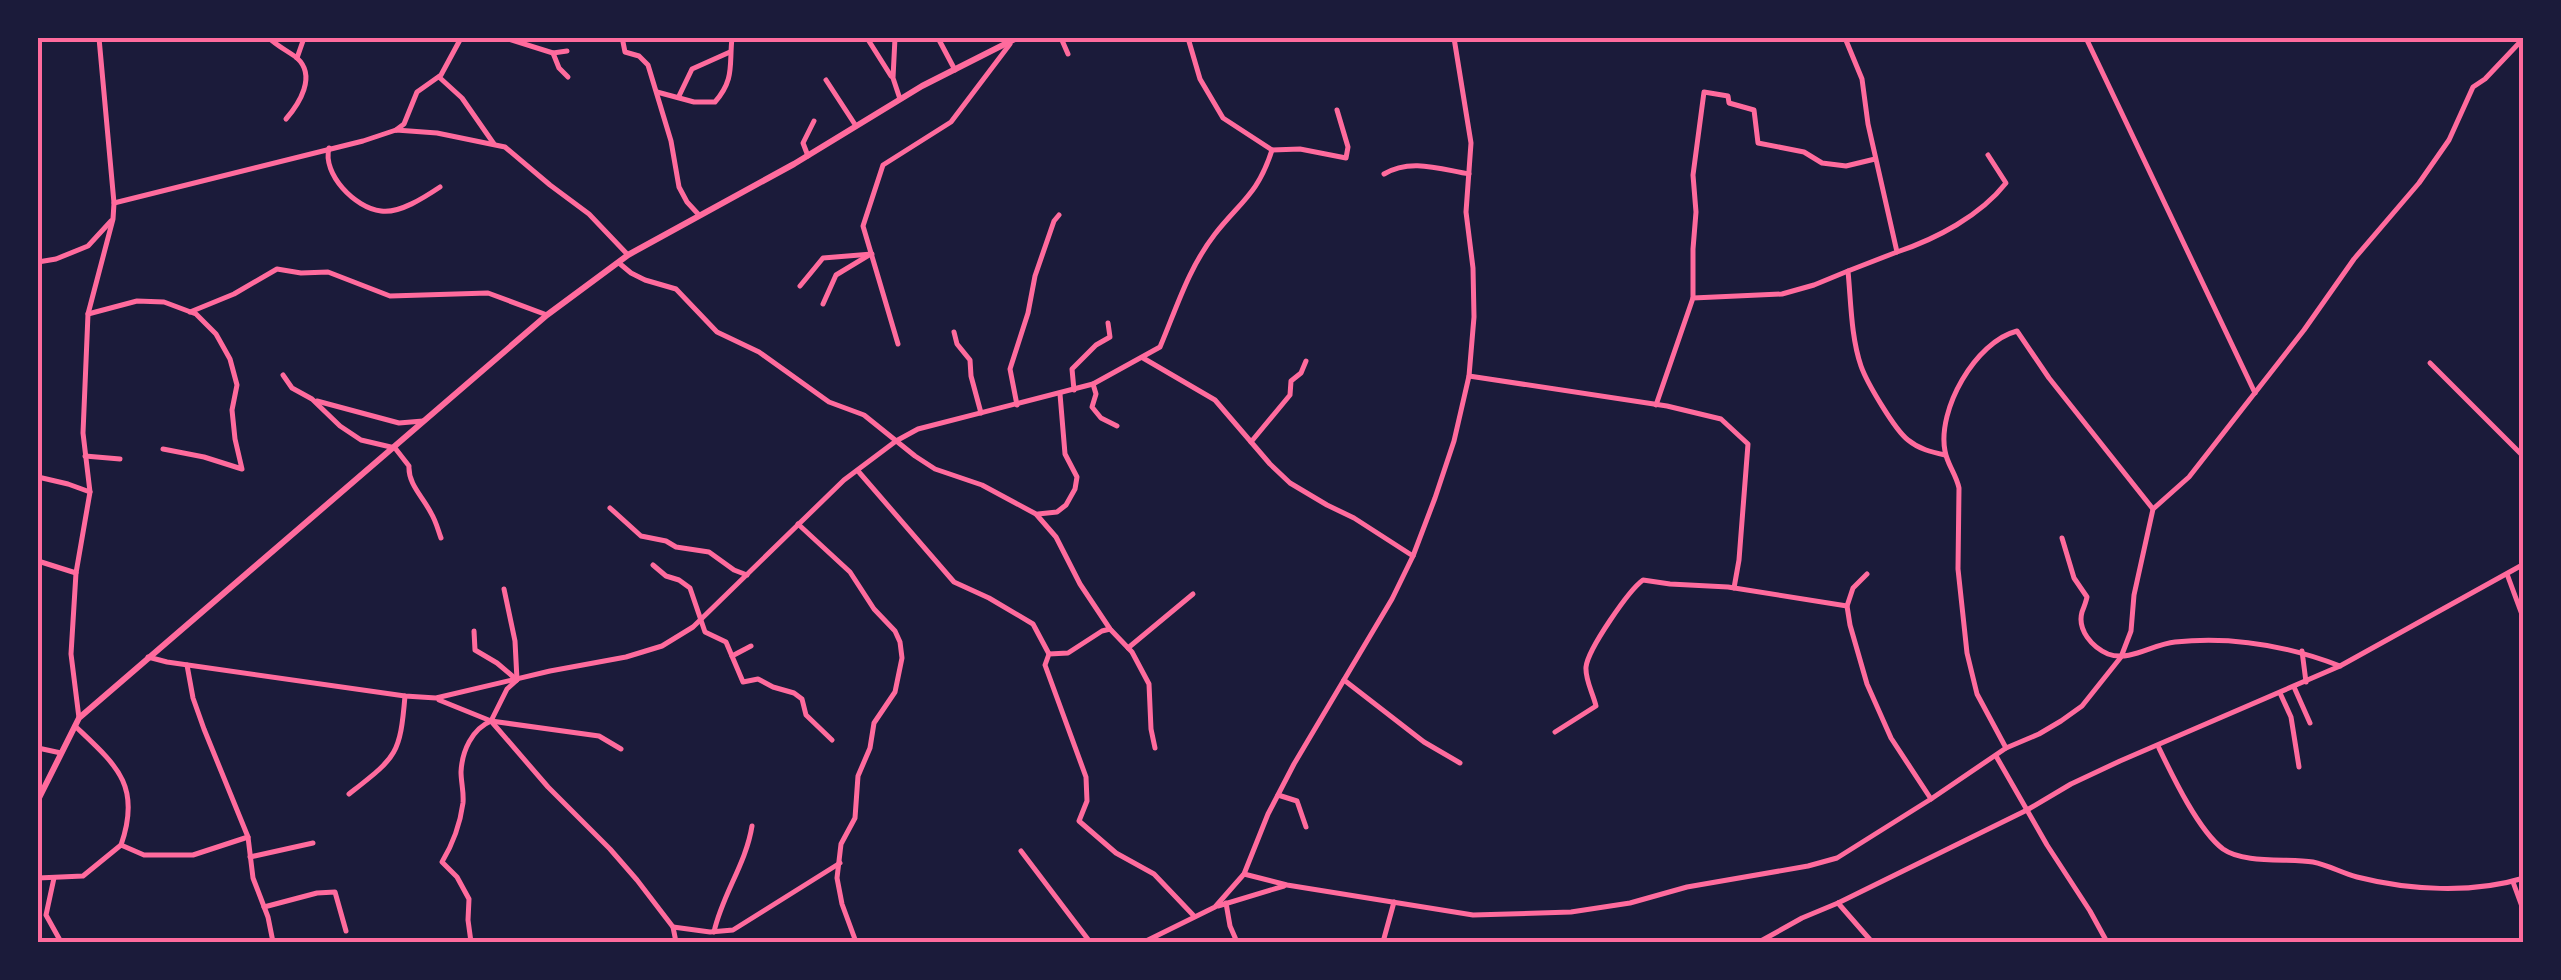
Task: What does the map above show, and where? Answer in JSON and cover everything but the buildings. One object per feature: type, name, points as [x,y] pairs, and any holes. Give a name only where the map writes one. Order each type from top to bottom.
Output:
[{"type":"street","points":[[38,878],[83,876],[121,844],[127,828],[130,792],[77,722],[72,654],[76,573],[90,492],[83,433],[88,314],[114,219],[99,38]]},
{"type":"street","points":[[269,38],[305,69],[305,88],[298,106],[286,119]]},
{"type":"street","points":[[296,58],[304,38]]},
{"type":"street","points":[[114,202],[396,130],[404,124],[417,92],[438,77],[461,38]]},
{"type":"street","points":[[504,38],[553,53],[567,51]]},
{"type":"street","points":[[657,92],[694,102],[715,102],[727,87],[732,38]]},
{"type":"street","points":[[867,38],[893,78],[900,99]]},
{"type":"street","points":[[893,78],[894,38]]},
{"type":"street","points":[[938,38],[954,70]]},
{"type":"street","points":[[38,800],[77,722],[147,657],[547,315],[628,255],[1014,38]]},
{"type":"street","points":[[898,344],[864,226],[883,165],[951,122],[1014,38]]},
{"type":"street","points":[[1061,38],[1068,54]]},
{"type":"street","points":[[1188,38],[1200,80],[1223,118],[1272,150],[1300,149],[1346,158],[1348,147],[1337,110]]},
{"type":"street","points":[[1216,906],[1244,874],[1278,795],[1413,556],[1454,441],[1469,376],[1474,284],[1466,212],[1471,143],[1454,38]]},
{"type":"street","points":[[1845,38],[1862,78],[1875,159],[1897,252]]},
{"type":"street","points":[[2086,38],[2255,393]]},
{"type":"street","points":[[1244,874],[1287,886],[1473,915],[1571,912],[1630,904],[1687,887],[1837,858],[2006,748],[2040,734],[2082,706],[2121,657],[2131,630],[2134,594],[2153,509],[2189,478],[2354,259],[2419,182],[2449,140],[2473,87],[2521,41]]},
{"type":"street","points":[[623,42],[624,52],[639,56],[648,66],[671,141],[679,187],[700,215]]},
{"type":"street","points":[[679,96],[692,69],[731,52]]},
{"type":"street","points":[[553,53],[568,77]]},
{"type":"street","points":[[438,77],[462,98],[494,144]]},
{"type":"street","points":[[826,80],[856,126]]},
{"type":"street","points":[[1656,405],[1693,298],[1693,176],[1704,92],[1728,96],[1729,103],[1754,110],[1758,143],[1804,152],[1822,164],[1846,166],[1875,159]]},
{"type":"street","points":[[808,156],[803,143],[814,121]]},
{"type":"street","points":[[396,130],[437,133],[494,144],[512,152],[589,214],[628,255]]},
{"type":"street","points":[[329,148],[327,155],[337,183],[379,211],[414,204],[440,187]]},
{"type":"street","points":[[147,657],[436,698],[626,658],[662,646],[693,627],[844,480],[896,440],[918,428],[1093,384],[1160,346],[1193,268],[1215,234],[1256,187],[1272,150]]},
{"type":"street","points":[[1693,298],[1782,294],[1920,244],[1995,198],[2006,183],[1988,154]]},
{"type":"street","points":[[1384,174],[1394,168],[1434,166],[1468,174]]},
{"type":"street","points":[[1018,405],[1010,368],[1036,276],[1059,215]]},
{"type":"street","points":[[38,262],[88,246],[114,219]]},
{"type":"street","points":[[800,286],[823,258],[872,254]]},
{"type":"street","points":[[823,304],[836,275],[872,254]]},
{"type":"street","points":[[618,262],[645,280],[676,289],[718,332],[759,352],[829,402],[864,415],[935,469],[982,485],[1036,514],[1056,537],[1080,584],[1110,629],[1132,652],[1148,684],[1155,748]]},
{"type":"street","points":[[190,312],[277,270],[328,272],[390,296],[488,292],[547,315]]},
{"type":"street","points":[[1848,271],[1861,366],[1905,439],[1926,451],[1945,455]]},
{"type":"street","points":[[88,314],[138,301],[164,302],[196,314],[216,334],[230,359],[237,385],[232,410],[242,469],[163,449]]},
{"type":"street","points":[[1074,390],[1072,369],[1110,337],[1108,323]]},
{"type":"street","points":[[2006,748],[1977,694],[1967,653],[1958,569],[1959,488],[1945,455],[1944,430],[1951,404],[1973,363],[1991,343],[2017,331],[2049,378],[2153,509]]},
{"type":"street","points":[[954,332],[957,344],[970,360],[981,414]]},
{"type":"street","points":[[1143,358],[1214,400],[1290,483],[1413,556]]},
{"type":"street","points":[[1251,442],[1290,395],[1292,382],[1306,361]]},
{"type":"street","points":[[2430,364],[2524,457]]},
{"type":"street","points":[[284,375],[292,388],[361,440],[394,448],[409,466],[411,482],[434,518],[441,538]]},
{"type":"street","points":[[1469,376],[1721,419],[1748,444],[1734,588]]},
{"type":"street","points":[[1093,384],[1096,394],[1092,406],[1101,418],[1117,426]]},
{"type":"street","points":[[1036,514],[1056,512],[1066,505],[1077,477],[1065,454],[1060,394]]},
{"type":"street","points":[[312,400],[399,423],[426,421]]},
{"type":"street","points":[[85,456],[120,459]]},
{"type":"street","points":[[858,471],[954,582],[1033,624],[1050,654]]},
{"type":"street","points":[[38,477],[90,492]]},
{"type":"street","points":[[610,508],[641,536],[708,552],[746,575]]},
{"type":"street","points":[[798,524],[850,572],[874,608],[896,631],[900,642],[902,658],[895,692],[874,723],[870,748],[858,776],[856,818],[842,844],[837,878],[856,942]]},
{"type":"street","points":[[2062,538],[2074,578],[2087,597],[2081,622],[2086,636],[2108,654],[2121,657],[2172,642],[2232,640],[2302,652],[2340,666]]},
{"type":"street","points":[[38,562],[76,573]]},
{"type":"street","points":[[653,564],[690,588],[705,632],[726,642],[743,682],[758,679],[794,693],[802,699],[806,715],[832,740]]},
{"type":"street","points":[[1759,942],[2027,810],[2071,784],[2340,666],[2524,564]]},
{"type":"street","points":[[1867,574],[1853,588],[1847,606],[1850,625],[1868,684],[1891,738],[1931,799]]},
{"type":"street","points":[[2506,574],[2524,620]]},
{"type":"street","points":[[1555,732],[1596,706],[1586,676],[1588,656],[1632,588],[1643,580],[1734,588],[1847,606]]},
{"type":"street","points":[[504,589],[515,641],[517,680]]},
{"type":"street","points":[[1128,648],[1193,594]]},
{"type":"street","points":[[1050,654],[1068,653],[1110,629]]},
{"type":"street","points":[[474,631],[475,650],[517,680]]},
{"type":"street","points":[[732,656],[751,646]]},
{"type":"street","points":[[2302,652],[2306,682]]},
{"type":"street","points":[[1050,654],[1045,665],[1086,777],[1087,801],[1078,821],[1116,853],[1154,874],[1194,916]]},
{"type":"street","points":[[186,664],[204,729],[248,837],[254,878],[273,942]]},
{"type":"street","points":[[470,942],[470,899],[442,862],[456,838],[464,798],[461,772],[466,746],[478,726],[491,721],[507,689],[517,680]]},
{"type":"street","points":[[1344,680],[1424,742],[1460,762]]},
{"type":"street","points":[[2294,687],[2310,722]]},
{"type":"street","points":[[2280,692],[2292,717],[2299,767]]},
{"type":"street","points":[[349,794],[388,762],[396,749],[401,738],[405,696]]},
{"type":"street","points":[[436,698],[491,721],[599,736],[621,749]]},
{"type":"street","points":[[491,721],[548,788],[610,849],[673,927],[676,942]]},
{"type":"street","points":[[2158,746],[2186,801],[2219,846],[2232,854],[2310,862],[2404,885],[2455,888],[2524,878]]},
{"type":"street","points":[[38,748],[61,753]]},
{"type":"street","points":[[1996,755],[2107,942]]},
{"type":"street","points":[[1278,795],[1297,801],[1306,826]]},
{"type":"street","points":[[714,932],[718,913],[742,863],[752,826]]},
{"type":"street","points":[[121,844],[144,854],[193,854],[248,837]]},
{"type":"street","points":[[250,857],[313,843]]},
{"type":"street","points":[[1021,851],[1090,942]]},
{"type":"street","points":[[673,927],[733,930],[840,863]]},
{"type":"street","points":[[54,878],[46,915],[61,942]]},
{"type":"street","points":[[2513,882],[2524,912]]},
{"type":"street","points":[[1144,942],[1216,906],[1287,886]]},
{"type":"street","points":[[264,907],[335,892],[346,931]]},
{"type":"street","points":[[1383,942],[1394,902]]},
{"type":"street","points":[[1838,903],[1872,942]]},
{"type":"street","points":[[1226,904],[1236,942]]}]
